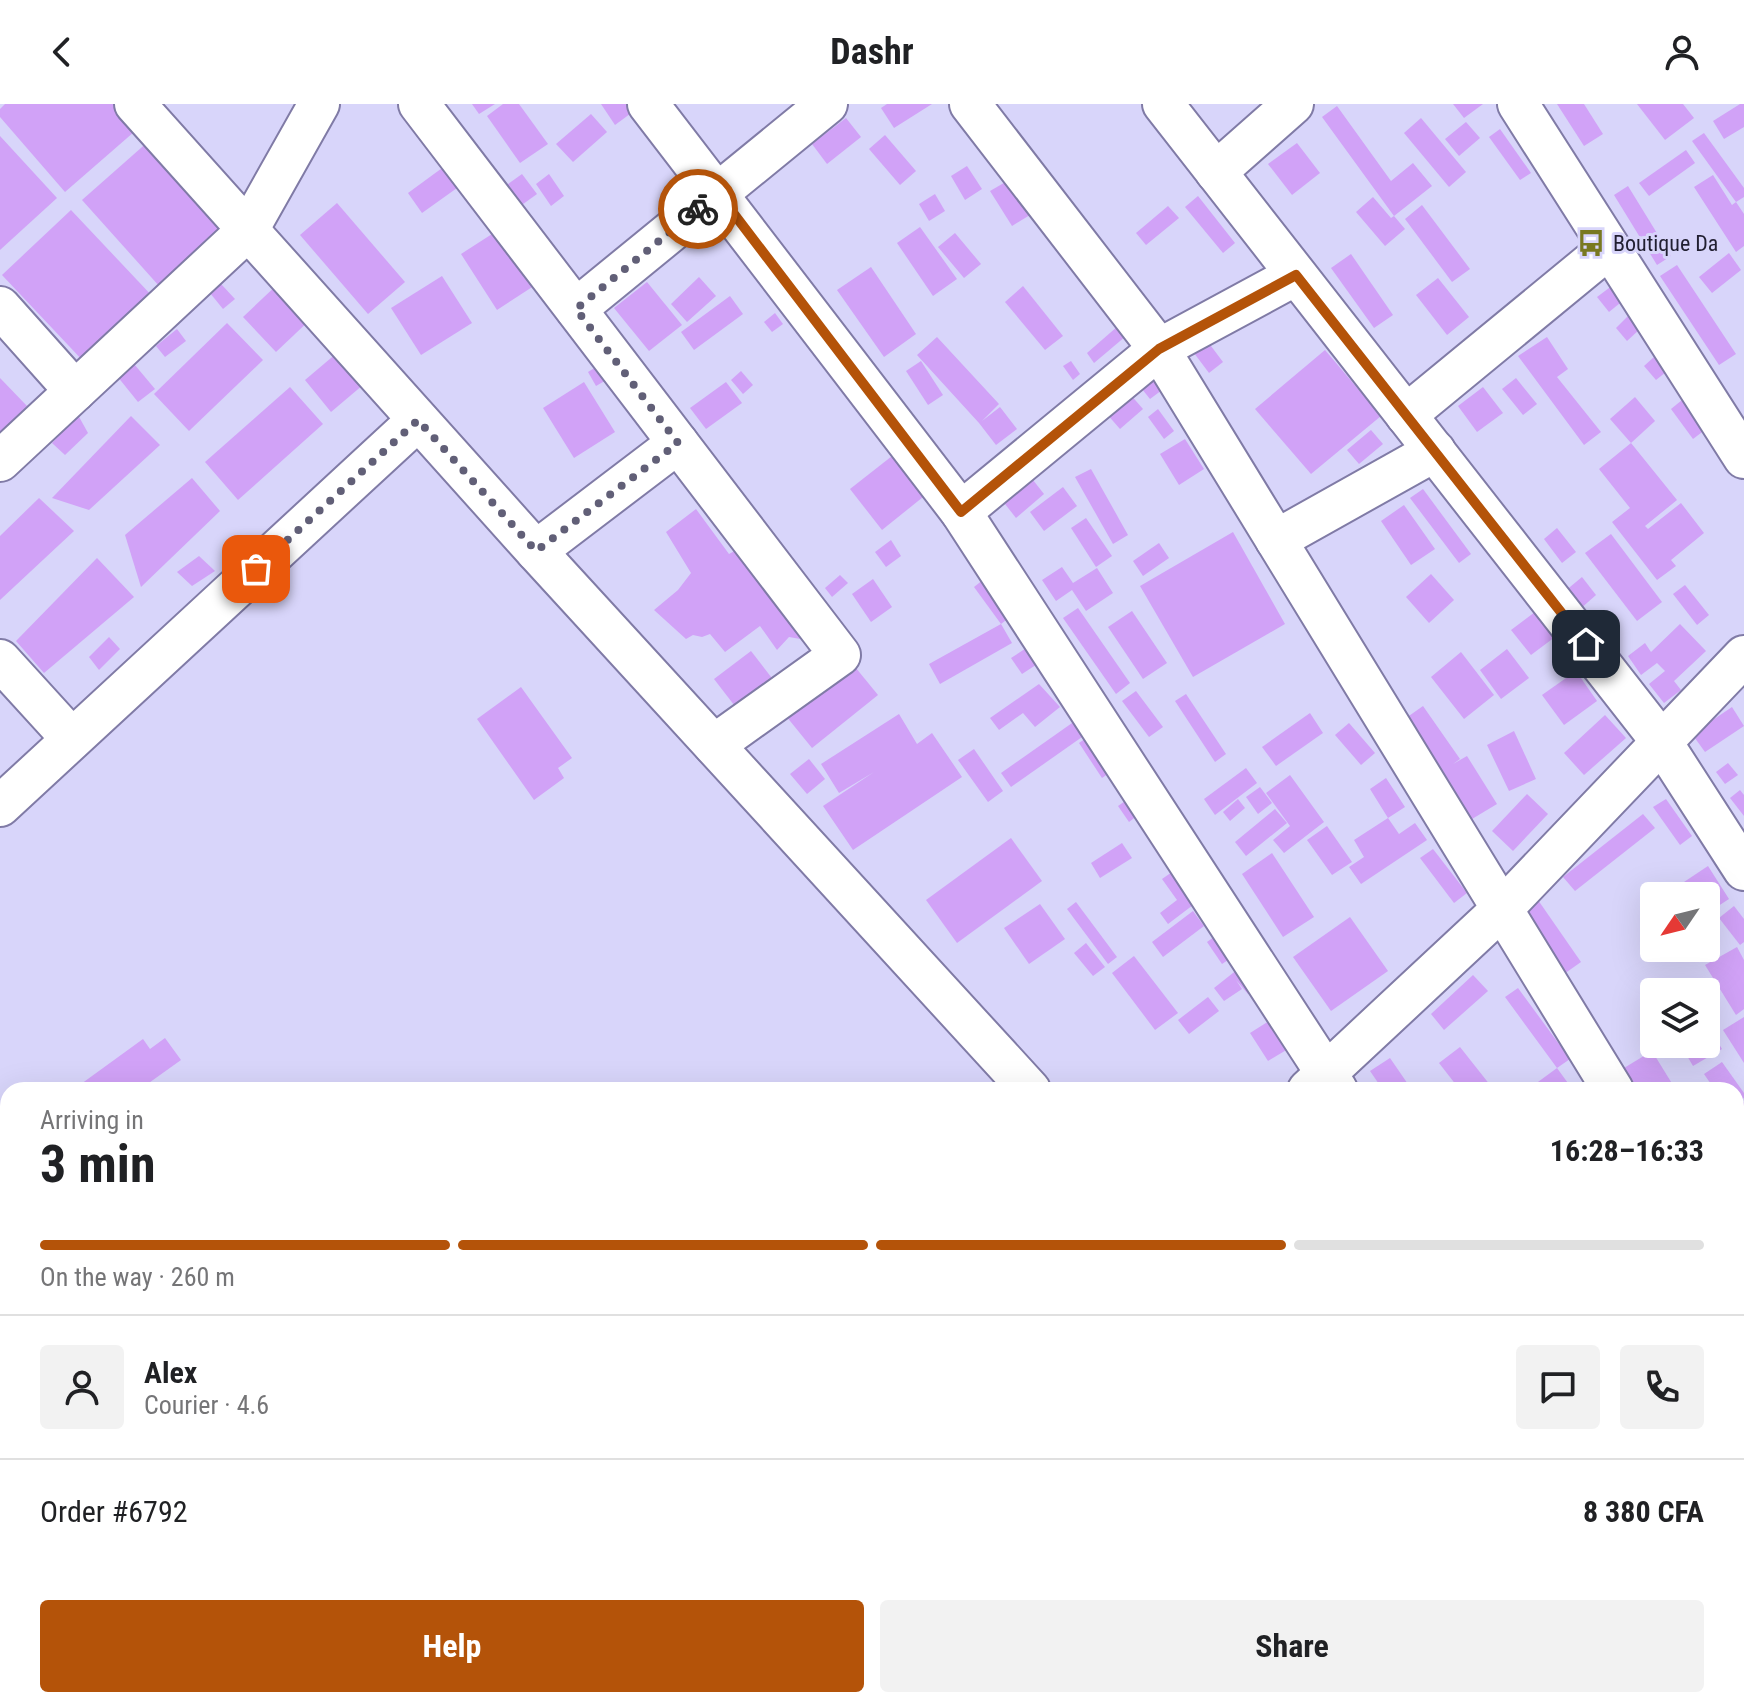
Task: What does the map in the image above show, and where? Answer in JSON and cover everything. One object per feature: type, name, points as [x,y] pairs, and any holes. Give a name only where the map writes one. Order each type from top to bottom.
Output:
[{"type":"street","points":[[135,104],[536,551],[1023,1082]]},
{"type":"street","points":[[0,461],[248,230],[319,104]]},
{"type":"street","points":[[419,104],[840,655],[714,745]]},
{"type":"street","points":[[648,104],[961,512],[1323,1082]]},
{"type":"street","points":[[576,309],[827,104]]},
{"type":"street","points":[[970,104],[1159,349],[1608,1082]]},
{"type":"street","points":[[1163,104],[1661,741],[1744,870]]},
{"type":"street","points":[[1216,172],[1293,104]]},
{"type":"street","points":[[1518,104],[1744,458]]},
{"type":"street","points":[[1406,415],[1609,248]]},
{"type":"street","points":[[961,512],[1159,349],[1296,275]]},
{"type":"street","points":[[0,307],[75,391]]},
{"type":"street","points":[[0,806],[418,420]]},
{"type":"street","points":[[536,551],[678,443]]},
{"type":"street","points":[[1276,540],[1435,451]]},
{"type":"street","points":[[1326,1082],[1502,909],[1744,656]]},
{"type":"street","points":[[0,660],[72,739]]},
{"type":"building","points":[[5,104],[123,104],[142,125],[65,192],[0,117],[0,109]]},
{"type":"building","points":[[472,104],[495,104],[479,114]]},
{"type":"building","points":[[503,104],[519,104],[548,144],[520,163],[487,116]]},
{"type":"building","points":[[601,104],[629,104],[634,111],[615,125]]},
{"type":"building","points":[[887,104],[932,104],[894,128],[881,108]]},
{"type":"building","points":[[1453,104],[1483,104],[1464,118]]},
{"type":"building","points":[[1557,104],[1584,104],[1603,134],[1584,146]]},
{"type":"building","points":[[1637,104],[1683,104],[1694,118],[1665,140]]},
{"type":"building","points":[[1744,104],[1744,127],[1724,139],[1713,121]]},
{"type":"building","points":[[1337,106],[1391,181],[1413,163],[1432,186],[1394,216],[1322,117]]},
{"type":"building","points":[[591,114],[607,132],[573,162],[556,144]]},
{"type":"building","points":[[846,118],[861,137],[827,164],[812,144]]},
{"type":"building","points":[[1421,118],[1466,172],[1449,187],[1404,133]]},
{"type":"building","points":[[1466,122],[1480,138],[1459,156],[1445,139]]},
{"type":"building","points":[[1500,129],[1531,173],[1520,180],[1489,137]]},
{"type":"building","points":[[1704,133],[1744,188],[1744,197],[1736,202],[1692,141]]},
{"type":"building","points":[[885,135],[916,171],[900,185],[869,149]]},
{"type":"building","points":[[0,136],[57,198],[0,250]]},
{"type":"building","points":[[150,140],[228,228],[160,287],[82,200]]},
{"type":"building","points":[[1297,143],[1320,173],[1292,195],[1268,164]]},
{"type":"building","points":[[1686,150],[1695,163],[1649,196],[1639,183]]},
{"type":"building","points":[[449,163],[464,183],[422,213],[408,193]]},
{"type":"building","points":[[967,166],[982,189],[965,200],[951,176]]},
{"type":"building","points":[[522,174],[537,194],[519,207],[504,187]]},
{"type":"building","points":[[549,174],[564,196],[551,206],[536,184]]},
{"type":"building","points":[[1713,175],[1732,205],[1736,202],[1744,214],[1744,246],[1736,252],[1694,187]]},
{"type":"building","points":[[1009,180],[1030,215],[1012,226],[990,191]]},
{"type":"building","points":[[1628,186],[1671,256],[1657,265],[1614,195]]},
{"type":"building","points":[[935,194],[945,211],[929,221],[919,204]]},
{"type":"building","points":[[1198,196],[1235,243],[1223,253],[1185,207]]},
{"type":"building","points":[[1373,197],[1405,229],[1385,246],[1356,212]]},
{"type":"building","points":[[337,203],[405,282],[368,314],[300,235]]},
{"type":"building","points":[[1422,205],[1470,269],[1452,282],[1405,219]]},
{"type":"building","points":[[1168,206],[1179,218],[1146,245],[1136,233]]},
{"type":"building","points":[[71,210],[154,298],[85,363],[2,275]]},
{"type":"building","points":[[506,225],[543,280],[497,310],[461,254]]},
{"type":"building","points":[[920,227],[957,279],[933,296],[897,243]]},
{"type":"building","points":[[955,233],[981,264],[964,278],[938,247]]},
{"type":"building","points":[[1729,253],[1741,270],[1712,293],[1699,277]]},
{"type":"building","points":[[1351,254],[1393,315],[1374,328],[1331,268]]},
{"type":"building","points":[[1677,265],[1736,354],[1719,365],[1660,276]]},
{"type":"building","points":[[871,267],[916,334],[884,357],[837,290]]},
{"type":"building","points":[[442,276],[472,323],[421,355],[391,308]]},
{"type":"building","points":[[699,277],[716,296],[687,322],[671,304]]},
{"type":"building","points":[[1438,278],[1469,317],[1447,335],[1416,295]]},
{"type":"building","points":[[280,282],[313,317],[276,352],[243,317]]},
{"type":"building","points":[[647,282],[682,325],[649,351],[614,308]]},
{"type":"building","points":[[221,284],[235,299],[223,309],[210,293]]},
{"type":"building","points":[[1613,285],[1625,299],[1609,312],[1597,297]]},
{"type":"building","points":[[1023,286],[1063,336],[1045,350],[1005,302]]},
{"type":"building","points":[[730,296],[743,314],[694,350],[681,332]]},
{"type":"building","points":[[775,313],[783,324],[772,332],[764,322]]},
{"type":"building","points":[[1628,316],[1640,329],[1627,341],[1616,328]]},
{"type":"building","points":[[227,323],[263,360],[189,431],[154,394]]},
{"type":"building","points":[[1118,326],[1126,336],[1094,363],[1087,353]]},
{"type":"building","points":[[177,329],[186,341],[165,357],[156,346]]},
{"type":"building","points":[[937,337],[999,404],[982,421],[1000,407],[1017,429],[996,445],[917,355]]},
{"type":"building","points":[[1547,337],[1568,369],[1557,377],[1601,432],[1584,445],[1518,356]]},
{"type":"building","points":[[1208,342],[1223,362],[1209,373],[1194,353]]},
{"type":"building","points":[[344,347],[370,379],[331,412],[305,380]]},
{"type":"building","points":[[1325,350],[1381,416],[1311,474],[1255,409]]},
{"type":"building","points":[[1654,357],[1666,372],[1656,380],[1644,366]]},
{"type":"building","points":[[129,358],[155,389],[138,402],[113,371]]},
{"type":"building","points":[[606,361],[615,375],[596,386],[588,372]]},
{"type":"building","points":[[921,361],[943,395],[928,405],[906,371]]},
{"type":"building","points":[[1071,361],[1080,374],[1073,380],[1063,366]]},
{"type":"building","points":[[741,371],[753,385],[743,394],[731,380]]},
{"type":"building","points":[[1149,375],[1162,390],[1150,399],[1138,384]]},
{"type":"building","points":[[0,378],[27,406],[0,432]]},
{"type":"building","points":[[1516,378],[1537,404],[1523,415],[1502,389]]},
{"type":"building","points":[[584,382],[615,432],[574,458],[543,408]]},
{"type":"building","points":[[726,382],[742,403],[706,429],[690,408]]},
{"type":"building","points":[[290,387],[323,424],[238,500],[205,462]]},
{"type":"building","points":[[1483,387],[1503,413],[1477,432],[1458,406]]},
{"type":"building","points":[[1129,393],[1143,409],[1120,429],[1106,413]]},
{"type":"building","points":[[1687,396],[1710,426],[1693,439],[1671,409]]},
{"type":"building","points":[[1635,397],[1655,421],[1631,443],[1610,419]]},
{"type":"building","points":[[1158,409],[1174,431],[1164,439],[1148,417]]},
{"type":"building","points":[[78,415],[88,433],[65,455],[52,443]]},
{"type":"building","points":[[131,416],[160,445],[89,510],[52,498]]},
{"type":"building","points":[[1371,430],[1383,444],[1359,464],[1347,450]]},
{"type":"building","points":[[1185,439],[1204,469],[1179,485],[1160,454]]},
{"type":"building","points":[[1631,443],[1677,500],[1645,526],[1648,529],[1681,503],[1704,533],[1671,560],[1676,566],[1657,580],[1612,522],[1630,508],[1599,469]]},
{"type":"building","points":[[901,449],[933,489],[882,530],[850,489]]},
{"type":"building","points":[[1091,469],[1128,535],[1113,544],[1075,477]]},
{"type":"building","points":[[192,478],[220,511],[141,587],[125,535]]},
{"type":"building","points":[[1033,480],[1044,494],[1016,518],[1005,504]]},
{"type":"building","points":[[1063,487],[1077,506],[1044,531],[1030,512]]},
{"type":"building","points":[[1423,489],[1471,554],[1459,563],[1410,498]]},
{"type":"building","points":[[39,498],[74,531],[0,600],[0,536]]},
{"type":"building","points":[[1404,505],[1435,549],[1411,565],[1381,521]]},
{"type":"building","points":[[696,509],[729,554],[742,547],[812,641],[789,637],[777,650],[760,626],[725,652],[710,634],[702,637],[693,635],[686,639],[654,610],[678,590],[691,573],[666,532]]},
{"type":"building","points":[[1086,518],[1112,556],[1096,567],[1071,528]]},
{"type":"building","points":[[1557,528],[1576,552],[1562,563],[1544,539]]},
{"type":"building","points":[[1233,532],[1285,624],[1193,677],[1140,586]]},
{"type":"building","points":[[1611,534],[1662,602],[1637,621],[1585,553]]},
{"type":"building","points":[[891,540],[901,556],[886,567],[875,552]]},
{"type":"building","points":[[1159,543],[1169,558],[1143,576],[1133,561]]},
{"type":"building","points":[[199,556],[215,571],[192,586],[177,572]]},
{"type":"building","points":[[97,558],[134,597],[44,673],[16,641]]},
{"type":"building","points":[[1062,567],[1073,583],[1097,568],[1113,593],[1086,611],[1072,590],[1056,601],[1042,580]]},
{"type":"building","points":[[1431,574],[1454,600],[1429,623],[1406,597]]},
{"type":"building","points":[[840,575],[848,583],[832,597],[825,588]]},
{"type":"building","points":[[988,576],[1015,613],[1001,624],[974,587]]},
{"type":"building","points":[[1582,577],[1596,595],[1579,610],[1564,592]]},
{"type":"building","points":[[873,579],[892,607],[871,622],[852,594]]},
{"type":"building","points":[[1685,585],[1709,615],[1697,625],[1673,594]]},
{"type":"building","points":[[1078,608],[1130,683],[1116,694],[1063,618]]},
{"type":"building","points":[[1132,611],[1167,663],[1143,679],[1108,627]]},
{"type":"building","points":[[1535,612],[1555,637],[1531,655],[1511,630]]},
{"type":"building","points":[[1001,624],[1012,643],[940,684],[929,664]]},
{"type":"building","points":[[1680,624],[1706,651],[1674,681],[1681,690],[1664,703],[1649,684],[1665,671],[1657,663],[1641,675],[1628,656],[1645,643],[1651,652]]},
{"type":"building","points":[[109,637],[120,649],[99,670],[89,657]]},
{"type":"building","points":[[1034,643],[1045,659],[1022,674],[1011,658]]},
{"type":"building","points":[[1507,649],[1529,678],[1501,699],[1480,670]]},
{"type":"building","points":[[751,651],[778,686],[741,714],[714,679]]},
{"type":"building","points":[[1461,652],[1494,695],[1464,719],[1431,677]]},
{"type":"building","points":[[851,662],[878,695],[812,748],[786,716]]},
{"type":"building","points":[[1576,671],[1597,701],[1564,725],[1542,695]]},
{"type":"building","points":[[1039,684],[1060,707],[1035,727],[1023,713],[999,730],[990,718]]},
{"type":"building","points":[[521,687],[572,758],[558,768],[564,778],[534,800],[477,719]]},
{"type":"building","points":[[1136,691],[1163,727],[1149,737],[1122,701]]},
{"type":"building","points":[[1186,694],[1226,754],[1215,762],[1175,701]]},
{"type":"building","points":[[1423,706],[1460,759],[1453,764],[1467,756],[1497,804],[1472,819],[1406,718]]},
{"type":"building","points":[[1732,707],[1744,726],[1705,752],[1692,734]]},
{"type":"building","points":[[1310,713],[1323,733],[1276,766],[1262,747]]},
{"type":"building","points":[[899,714],[917,744],[932,733],[962,777],[853,850],[823,806],[874,772],[839,793],[821,764]]},
{"type":"building","points":[[1605,715],[1626,738],[1584,775],[1564,753]]},
{"type":"building","points":[[1082,716],[1092,730],[1011,787],[1001,773]]},
{"type":"building","points":[[1349,723],[1375,753],[1361,765],[1335,735]]},
{"type":"building","points":[[1514,731],[1536,779],[1509,791],[1487,745]]},
{"type":"building","points":[[1092,734],[1115,769],[1102,778],[1079,743]]},
{"type":"building","points":[[974,749],[1003,791],[988,802],[958,760]]},
{"type":"building","points":[[809,759],[825,779],[807,794],[790,774]]},
{"type":"building","points":[[1728,763],[1738,775],[1725,784],[1716,772]]},
{"type":"building","points":[[1246,768],[1257,783],[1215,815],[1204,799]]},
{"type":"building","points":[[1290,775],[1324,822],[1284,853],[1273,840],[1290,826],[1266,793]]},
{"type":"building","points":[[1386,778],[1405,807],[1388,818],[1370,789]]},
{"type":"building","points":[[1260,787],[1272,803],[1258,814],[1246,797]]},
{"type":"building","points":[[1740,790],[1744,795],[1744,816],[1730,798]]},
{"type":"building","points":[[1527,794],[1548,814],[1513,851],[1492,831]]},
{"type":"building","points":[[1131,797],[1142,812],[1129,822],[1118,806]]},
{"type":"building","points":[[1238,799],[1245,808],[1230,821],[1223,812]]},
{"type":"building","points":[[1666,799],[1692,836],[1680,845],[1653,807]]},
{"type":"building","points":[[1275,809],[1287,823],[1246,856],[1235,842]]},
{"type":"building","points":[[1643,814],[1655,828],[1575,891],[1563,877]]},
{"type":"building","points":[[1388,818],[1399,834],[1415,823],[1427,840],[1361,884],[1349,867],[1364,857],[1354,840]]},
{"type":"building","points":[[1327,826],[1352,862],[1332,875],[1307,840]]},
{"type":"building","points":[[1011,838],[1042,881],[957,943],[926,900]]},
{"type":"building","points":[[1122,843],[1132,858],[1100,878],[1091,863]]},
{"type":"building","points":[[1433,849],[1467,893],[1454,903],[1420,858]]},
{"type":"building","points":[[1272,853],[1314,917],[1283,937],[1242,874]]},
{"type":"building","points":[[1708,866],[1718,882],[1684,882]]},
{"type":"building","points":[[1175,870],[1197,902],[1168,924],[1160,913],[1177,900],[1162,879]]},
{"type":"building","points":[[1720,885],[1729,899],[1720,905]]},
{"type":"building","points":[[1538,900],[1581,962],[1564,974],[1521,912]]},
{"type":"building","points":[[1076,902],[1117,957],[1108,964],[1067,909]]},
{"type":"building","points":[[1040,904],[1065,939],[1029,964],[1004,928]]},
{"type":"building","points":[[1734,906],[1744,919],[1744,942],[1740,945],[1720,917]]},
{"type":"building","points":[[1193,911],[1204,926],[1163,957],[1152,942]]},
{"type":"building","points":[[1350,917],[1388,971],[1331,1011],[1293,957]]},
{"type":"building","points":[[1218,934],[1234,956],[1222,964],[1207,942]]},
{"type":"building","points":[[1086,943],[1105,967],[1093,976],[1074,953]]},
{"type":"building","points":[[1737,947],[1744,960],[1744,1009],[1736,1015],[1720,989],[1720,978],[1713,978],[1705,965],[1720,962],[1720,957]]},
{"type":"building","points":[[1134,956],[1178,1013],[1155,1030],[1112,973]]},
{"type":"building","points":[[1238,969],[1254,988],[1248,994],[1236,980],[1242,989],[1224,1001],[1214,988]]},
{"type":"building","points":[[1473,975],[1488,991],[1444,1030],[1431,1014]]},
{"type":"building","points":[[1518,988],[1570,1059],[1557,1068],[1505,997]]},
{"type":"building","points":[[1208,997],[1219,1011],[1189,1034],[1178,1020]]},
{"type":"building","points":[[1744,1017],[1744,1063],[1723,1030]]},
{"type":"building","points":[[1269,1021],[1288,1049],[1268,1061],[1250,1033]]},
{"type":"building","points":[[165,1038],[181,1060],[150,1082],[84,1082],[143,1039],[150,1049]]},
{"type":"building","points":[[1460,1047],[1488,1082],[1454,1082],[1439,1063]]},
{"type":"building","points":[[1390,1058],[1406,1082],[1378,1082],[1370,1071]]},
{"type":"building","points":[[1640,1058],[1656,1058],[1671,1082],[1633,1082],[1624,1068]]},
{"type":"building","points":[[1688,1058],[1707,1058],[1693,1066]]},
{"type":"building","points":[[1722,1062],[1736,1082],[1710,1082],[1704,1074]]},
{"type":"building","points":[[1557,1068],[1567,1082],[1538,1082]]},
{"type":"way so far","points":[[256,569],[418,420],[536,551],[678,443],[576,309],[698,209]]},
{"type":"place","name":"Boutique Da","points":[[1591,243]]},
{"type":"route","points":[[698,209],[718,193],[961,512],[1159,349],[1296,275],[1586,644]]}]
